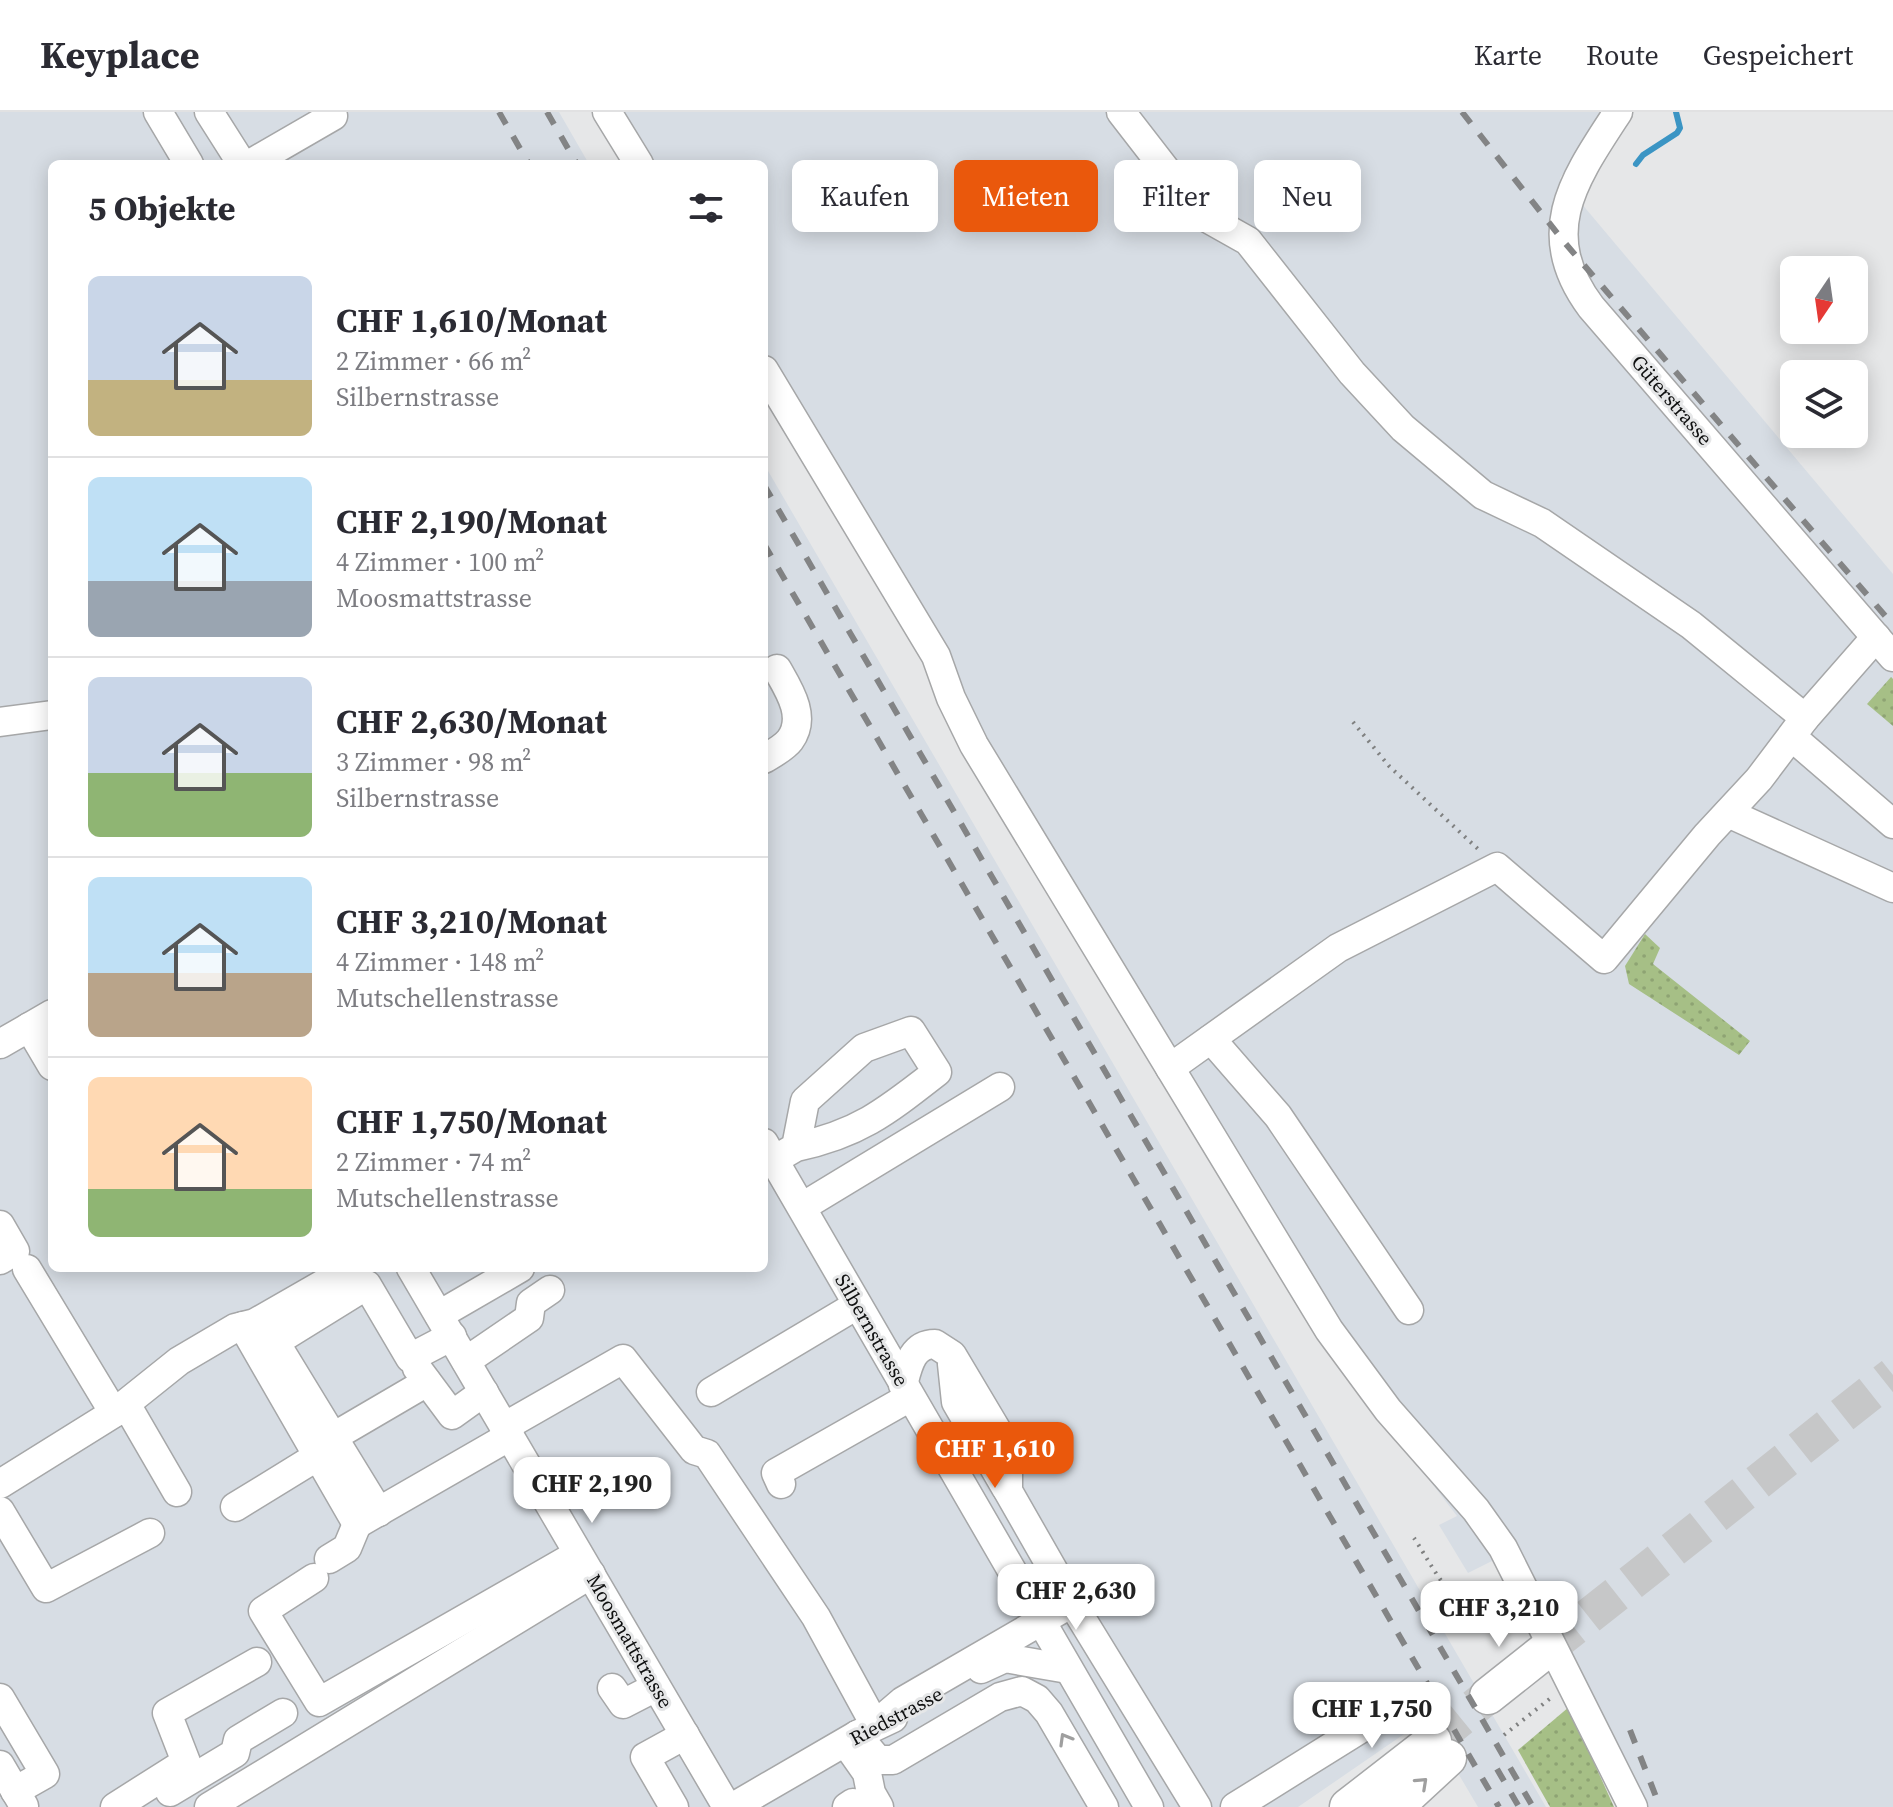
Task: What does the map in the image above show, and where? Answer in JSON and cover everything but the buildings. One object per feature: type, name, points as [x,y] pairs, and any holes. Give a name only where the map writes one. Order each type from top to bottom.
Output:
[{"type":"main road","points":[[1498,1715],[1551,1673]]},
{"type":"main road","points":[[1348,1807],[1440,1750],[1395,1807]]},
{"type":"street","points":[[209,112],[239,160]]},
{"type":"street","points":[[257,160],[333,116],[331,112]]},
{"type":"street","points":[[607,112],[637,160]]},
{"type":"street","points":[[1121,112],[1200,214],[1248,241],[1352,373],[1403,428],[1483,495],[1542,523],[1700,632],[1893,824]]},
{"type":"street","name":"Güterstrasse","points":[[1618,112],[1578,175],[1567,204],[1565,243],[1579,288],[1591,307],[1885,647]]},
{"type":"street","points":[[167,115],[187,160]]},
{"type":"street","points":[[768,377],[936,656],[951,698],[974,745],[1337,1341],[1388,1410],[1476,1510],[1503,1548],[1633,1807]]},
{"type":"street","points":[[1170,1068],[1338,948],[1497,867],[1604,959],[1758,780],[1798,727],[1885,647]]},
{"type":"street","points":[[768,756],[791,739],[796,723],[796,702],[777,669]]},
{"type":"street","points":[[0,722],[48,716]]},
{"type":"street","points":[[1728,813],[1893,888]]},
{"type":"street","points":[[0,1044],[43,1027],[48,1049]]},
{"type":"street","points":[[911,1031],[937,1072],[878,1117],[830,1140],[778,1150],[805,1101],[864,1048],[911,1031]]},
{"type":"street","points":[[1211,1039],[1278,1116],[1409,1310]]},
{"type":"street","points":[[802,1207],[1000,1087]]},
{"type":"street","name":"Silbernstrasse","points":[[778,1150],[802,1207],[857,1305],[1149,1807]]},
{"type":"street","points":[[0,1225],[15,1251],[0,1260]]},
{"type":"street","points":[[27,1269],[177,1492]]},
{"type":"street","points":[[0,1484],[120,1408],[179,1361],[235,1328],[255,1323],[344,1272]]},
{"type":"street","name":"Moosmattstrasse","points":[[413,1272],[656,1687],[730,1807]]},
{"type":"street","points":[[410,1358],[445,1326],[515,1272]]},
{"type":"street","points":[[325,1446],[275,1342],[367,1285],[410,1358],[452,1415],[484,1392]]},
{"type":"street","points":[[466,1361],[529,1318],[531,1303],[550,1290]]},
{"type":"street","points":[[711,1392],[857,1305]]},
{"type":"street","points":[[243,1326],[325,1446],[368,1518]]},
{"type":"street","points":[[781,1484],[776,1473],[907,1391],[913,1355],[921,1347],[935,1344],[952,1355],[1005,1444],[1008,1491],[1072,1603],[1197,1807]]},
{"type":"street","points":[[584,1564],[319,1702],[263,1611],[347,1548],[368,1518],[623,1359],[694,1450],[707,1454],[816,1617],[852,1738],[864,1806]]},
{"type":"street","points":[[235,1507],[427,1382]]},
{"type":"street","points":[[0,1511],[46,1588],[150,1533]]},
{"type":"street","points":[[209,1807],[584,1564]]},
{"type":"street","points":[[852,1738],[903,1701],[1072,1603]]},
{"type":"street","name":"Riedstrasse","points":[[730,1807],[852,1738],[909,1711],[987,1665],[1005,1658],[1068,1669]]},
{"type":"street","points":[[115,1807],[186,1762],[167,1713],[257,1662]]},
{"type":"street","points":[[612,1688],[623,1704],[656,1687]]},
{"type":"street","points":[[852,1738],[878,1760],[893,1760],[1000,1697],[1022,1691],[1037,1699],[1049,1713],[1104,1807]]},
{"type":"street","points":[[0,1698],[45,1774],[20,1799],[0,1766]]},
{"type":"street","points":[[145,1807],[235,1753],[238,1740],[283,1713]]},
{"type":"street","points":[[1235,1807],[1376,1719]]},
{"type":"street","points":[[674,1807],[645,1757],[685,1735]]},
{"type":"path","points":[[1353,722],[1389,766],[1497,867]]},
{"type":"path","points":[[1414,1538],[1456,1601],[1468,1606],[1486,1607],[1527,1593]]},
{"type":"path","points":[[1498,1715],[1551,1673]]},
{"type":"shaded area","points":[[0,112],[559,112],[587,160],[48,160],[48,1272],[768,1272],[768,471],[1546,1807],[1478,1807],[1426,1719],[1298,1807],[0,1807]]},
{"type":"shaded area","points":[[594,112],[1605,112],[1560,178],[1780,440],[1780,448],[1787,448],[1893,574],[1893,1807],[1617,1807],[1570,1702],[1496,1559],[1468,1573],[1439,1525],[1457,1516],[1342,1367],[919,644],[768,397],[768,160],[624,160]]},
{"type":"green space","points":[[1891,677],[1893,679],[1893,726],[1867,704]]},
{"type":"green space","points":[[1645,934],[1660,948],[1653,964],[1750,1041],[1739,1055],[1629,984],[1625,966]]},
{"type":"green space","points":[[1569,1707],[1614,1807],[1550,1807],[1518,1750]]},
{"type":"waterway","points":[[1636,164],[1643,155],[1677,133],[1680,128],[1676,112]]},
{"type":"tunnel","points":[[1546,1650],[1893,1375]]},
{"type":"tunnel","points":[[1433,1741],[1488,1696]]},
{"type":"railway","points":[[499,112],[527,160]]},
{"type":"railway","points":[[547,112],[575,160]]},
{"type":"railway","points":[[1462,112],[1565,243],[1893,625]]},
{"type":"railway","points":[[768,492],[1533,1807]]},
{"type":"railway","points":[[768,551],[1499,1807]]},
{"type":"railway","points":[[1630,1730],[1660,1807]]},
{"type":"railway","points":[[1497,1769],[1519,1807]]}]
